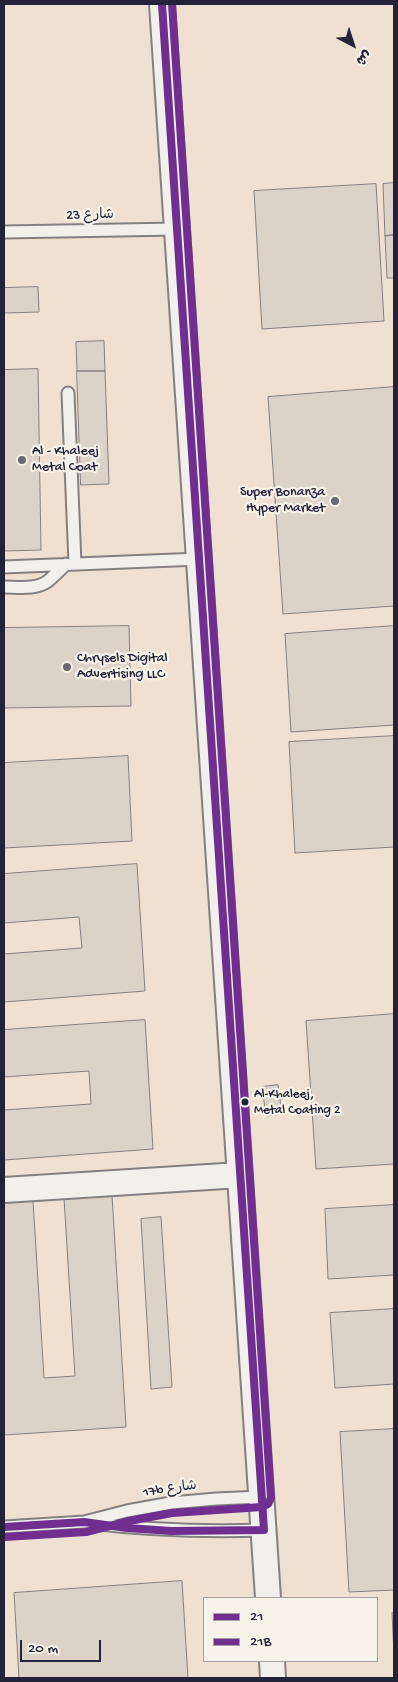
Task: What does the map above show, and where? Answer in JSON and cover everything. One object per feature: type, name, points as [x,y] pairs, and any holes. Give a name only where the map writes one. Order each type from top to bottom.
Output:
[{"type":"street","points":[[162,4],[268,1597]]},
{"type":"street","points":[[4,1190],[240,1175]]},
{"type":"street","points":[[272,1662],[273,1678]]},
{"type":"lane","name":"شارع 23","points":[[4,232],[177,229]]},
{"type":"lane","points":[[68,393],[70,564]]},
{"type":"lane","points":[[4,567],[199,559]]},
{"type":"lane","points":[[4,587],[42,584],[70,564]]},
{"type":"lane","name":"17b شارع","points":[[4,1527],[84,1522],[127,1511],[171,1503],[261,1497]]},
{"type":"lane","name":"17b شارع","points":[[84,1522],[127,1528],[171,1531],[264,1530]]},
{"type":"shaded area","points":[[4,4],[394,4],[394,1678],[4,1678]]},
{"type":"building","points":[[394,183],[394,235],[385,236],[383,184]]},
{"type":"building","points":[[376,184],[384,321],[262,329],[254,191]]},
{"type":"building","points":[[394,235],[394,278],[387,278],[385,236]]},
{"type":"building","points":[[38,287],[39,312],[4,313],[4,288]]},
{"type":"building","points":[[104,341],[105,371],[77,371],[76,342]]},
{"type":"building","name":"Al - Khaleej Metal Coat","points":[[38,369],[41,550],[4,551],[4,370]]},
{"type":"building","points":[[77,371],[105,371],[109,484],[81,485]]},
{"type":"building","name":"Super Bonanza Hyper Market","points":[[394,387],[394,606],[283,614],[268,397]]},
{"type":"building","name":"Chrysels Digital Advertising LLC","points":[[129,626],[131,706],[4,708],[4,628]]},
{"type":"building","points":[[394,626],[394,725],[291,732],[285,634]]},
{"type":"building","points":[[394,736],[394,847],[295,853],[289,742]]},
{"type":"building","points":[[128,756],[132,841],[4,848],[4,763]]},
{"type":"building","points":[[137,864],[145,991],[4,1002],[4,954],[82,948],[79,917],[4,923],[4,874]]},
{"type":"building","points":[[394,1014],[394,1164],[316,1169],[306,1021]]},
{"type":"building","points":[[145,1020],[153,1149],[4,1160],[4,1110],[91,1104],[89,1071],[4,1077],[4,1030]]},
{"type":"building","points":[[278,1085],[282,1114],[266,1116],[262,1087]]},
{"type":"building","points":[[112,1195],[126,1427],[4,1435],[4,1203],[33,1201],[44,1378],[75,1376],[64,1198]]},
{"type":"building","points":[[394,1205],[394,1275],[328,1279],[325,1209]]},
{"type":"building","points":[[161,1217],[172,1387],[151,1389],[141,1219]]},
{"type":"building","points":[[394,1309],[394,1384],[335,1388],[330,1313]]},
{"type":"building","points":[[394,1429],[394,1590],[349,1592],[340,1432]]},
{"type":"building","points":[[182,1581],[188,1678],[19,1678],[14,1593]]},
{"type":"building","points":[[394,1612],[394,1654],[392,1613]]},
{"type":"transit line","name":"21","points":[[4,1527],[84,1522],[127,1528],[171,1531],[264,1530],[162,4]]},
{"type":"transit line","name":"21B","points":[[5,1537],[86,1532],[172,1513],[262,1507],[268,1504],[271,1498],[172,4]]},
{"type":"place","name":"Al - Khaleej Metal Coat","points":[[22,460]]},
{"type":"place","name":"Super Bonanza Hyper Market","points":[[335,501]]},
{"type":"place","name":"Chrysels Digital Advertising LLC","points":[[67,667]]},
{"type":"place","name":"Al-Khaleej, Metal Coating 2","points":[[245,1102]]}]
